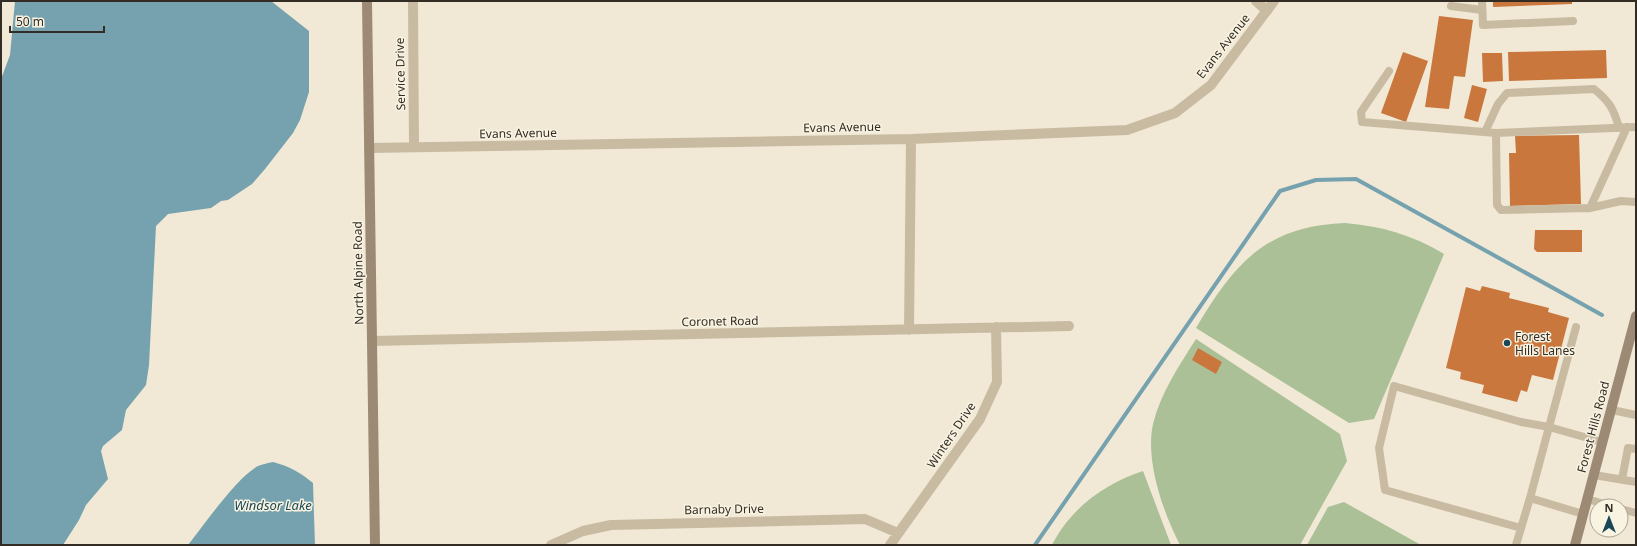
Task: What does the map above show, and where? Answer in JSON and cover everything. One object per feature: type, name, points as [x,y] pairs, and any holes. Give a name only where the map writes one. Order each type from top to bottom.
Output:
[{"type":"main road","name":"North Alpine Road","points":[[366,1],[375,545]]},
{"type":"main road","name":"Forest Hills Road","points":[[1575,545],[1636,316]]},
{"type":"street","name":"Service Drive","points":[[412,1],[414,147]]},
{"type":"street","points":[[1256,1],[1267,11]]},
{"type":"street","name":"Evans Avenue","points":[[369,148],[911,139],[1127,130],[1175,113],[1211,85],[1274,1]]},
{"type":"street","points":[[909,330],[911,139]]},
{"type":"street","name":"Coronet Road","points":[[372,341],[1069,326]]},
{"type":"street","name":"Winters Drive","points":[[890,545],[983,413],[997,382],[996,327]]},
{"type":"street","name":"Barnaby Drive","points":[[550,545],[583,531],[610,525],[865,519],[898,533]]},
{"type":"lane","points":[[1482,1],[1483,25],[1573,21]]},
{"type":"lane","points":[[1451,6],[1482,10]]},
{"type":"lane","points":[[1390,71],[1361,112],[1362,122],[1485,132],[1636,127]]},
{"type":"lane","points":[[1485,132],[1498,104],[1507,93],[1594,89],[1608,100],[1623,128]]},
{"type":"lane","points":[[1590,208],[1623,128]]},
{"type":"lane","points":[[1496,132],[1497,205],[1501,210],[1590,208],[1621,201],[1636,202]]},
{"type":"lane","points":[[1516,545],[1576,327]]},
{"type":"lane","points":[[1521,528],[1394,494],[1385,490],[1379,448],[1394,386],[1521,422],[1549,427],[1602,442]]},
{"type":"lane","points":[[1612,410],[1636,415]]},
{"type":"lane","points":[[1622,479],[1628,448],[1636,449]]},
{"type":"lane","points":[[1594,475],[1636,482]]},
{"type":"lane","points":[[1530,498],[1583,514]]},
{"type":"green space","points":[[1345,223],[1371,226],[1396,232],[1432,247],[1444,254],[1374,419],[1349,423],[1196,328],[1224,285],[1239,267],[1255,253],[1273,241],[1293,232],[1317,226]]},
{"type":"green space","points":[[1196,339],[1340,434],[1347,461],[1300,545],[1180,545],[1167,517],[1157,486],[1151,454],[1151,438],[1156,412],[1166,390]]},
{"type":"green space","points":[[1143,471],[1171,545],[1052,545],[1069,520],[1090,499],[1115,483]]},
{"type":"green space","points":[[1344,502],[1421,545],[1307,545],[1328,507]]},
{"type":"water","points":[[15,1],[271,1],[309,31],[309,92],[300,120],[293,133],[265,169],[252,184],[228,200],[221,201],[211,208],[168,214],[156,226],[149,365],[146,385],[126,410],[122,430],[103,446],[101,451],[108,479],[86,505],[79,520],[63,545],[1,545],[1,79],[10,55]]},
{"type":"water","name":"Windsor Lake","points":[[273,462],[294,470],[313,483],[315,545],[188,545],[240,480],[258,466]]},
{"type":"building","points":[[1493,1],[1572,1],[1572,4],[1493,7]]},
{"type":"building","points":[[1439,16],[1473,20],[1465,77],[1454,76],[1449,109],[1425,107]]},
{"type":"building","points":[[1606,50],[1607,78],[1509,81],[1508,52]]},
{"type":"building","points":[[1403,52],[1428,61],[1406,122],[1381,113]]},
{"type":"building","points":[[1482,53],[1502,53],[1503,81],[1483,82]]},
{"type":"building","points":[[1472,85],[1487,89],[1478,122],[1464,118]]},
{"type":"building","points":[[1579,135],[1581,204],[1510,206],[1509,153],[1516,153],[1515,136]]},
{"type":"building","points":[[1535,230],[1582,230],[1582,252],[1537,252],[1534,249]]},
{"type":"building","name":"Forest Hills Lanes","points":[[1482,286],[1510,293],[1509,298],[1549,308],[1548,312],[1569,318],[1553,380],[1532,375],[1527,392],[1521,390],[1517,402],[1482,393],[1484,385],[1460,379],[1461,372],[1446,368],[1466,287],[1480,291]]},
{"type":"building","points":[[1198,348],[1222,362],[1216,374],[1192,360]]},
{"type":"waterway","points":[[1035,545],[1280,191],[1316,180],[1356,179],[1602,315]]},
{"type":"place","name":"Forest Hills Lanes","points":[[1507,343]]}]
